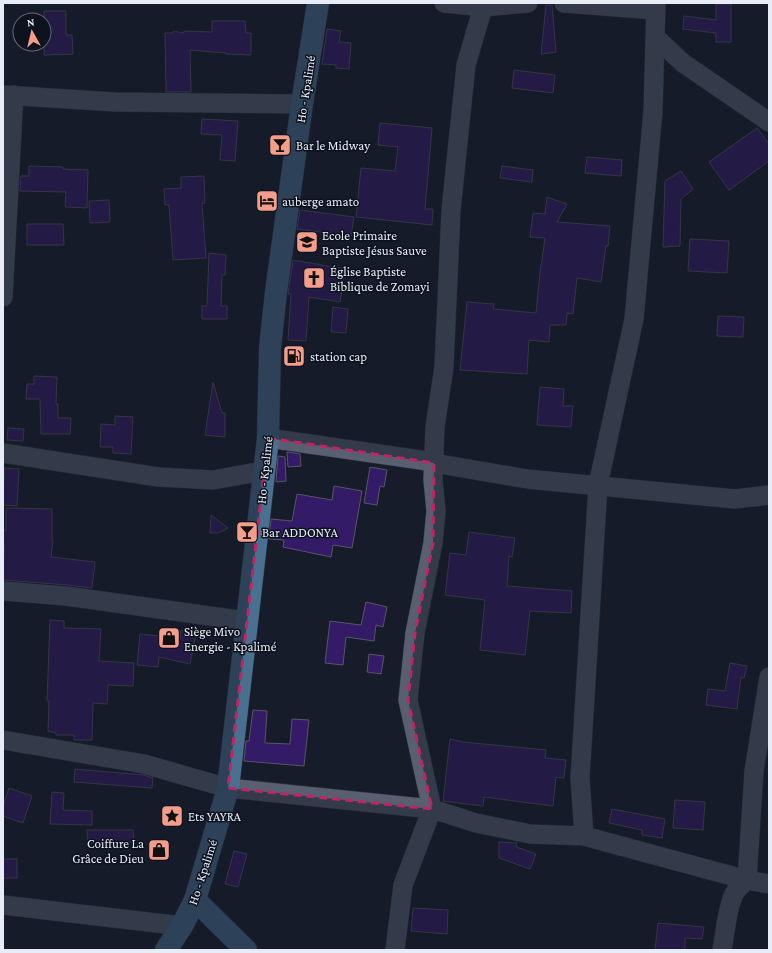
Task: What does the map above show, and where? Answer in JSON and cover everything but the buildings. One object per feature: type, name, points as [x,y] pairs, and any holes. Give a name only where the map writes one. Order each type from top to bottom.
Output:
[{"type":"main road","name":"Ho - Kpalimé","points":[[166,950],[182,926],[195,900],[228,788],[246,621],[255,556],[263,471],[268,438],[270,348],[275,299],[302,104],[318,3]]},
{"type":"main road","points":[[195,900],[246,950]]},
{"type":"street","points":[[444,3],[483,7],[528,3]]},
{"type":"street","points":[[564,3],[655,7],[653,112],[634,319],[598,486],[580,778],[584,836]]},
{"type":"street","points":[[395,950],[403,885],[432,809],[408,700],[415,633],[433,543],[436,511],[433,480],[435,427],[444,367],[451,210],[466,65],[483,7]]},
{"type":"street","points":[[655,37],[682,63],[769,122]]},
{"type":"street","points":[[3,297],[8,95],[115,102],[302,104]]},
{"type":"street","points":[[268,438],[421,460],[527,479],[735,499],[769,495]]},
{"type":"street","points":[[3,453],[158,477],[212,480],[263,471]]},
{"type":"street","points":[[3,591],[66,596],[246,621]]},
{"type":"street","points":[[722,950],[728,914],[734,895],[747,880],[754,771],[769,677]]},
{"type":"street","points":[[3,740],[144,764],[228,788],[432,809],[476,823],[530,834],[584,836],[747,880],[769,884]]},
{"type":"street","points":[[3,905],[182,926]]},
{"type":"highlighted area","points":[[268,438],[434,463],[433,543],[415,633],[408,700],[432,809],[228,788]]},
{"type":"place","name":"Bar le Midway","points":[[280,145]]},
{"type":"place","name":"auberge amato","points":[[267,201]]},
{"type":"place","name":"Ecole Primaire Baptiste Jésus Sauve","points":[[307,242]]},
{"type":"place","name":"Église Baptiste Biblique de Zomayi","points":[[314,278]]},
{"type":"place","name":"station cap","points":[[294,356]]},
{"type":"place","name":"Bar ADDONYA","points":[[247,532]]},
{"type":"place","name":"Siège Mivo Energie - Kpalimé","points":[[169,638]]},
{"type":"place","name":"Ets YAYRA","points":[[172,816]]},
{"type":"place","name":"Coiffure La Grâce de Dieu","points":[[159,850]]}]
